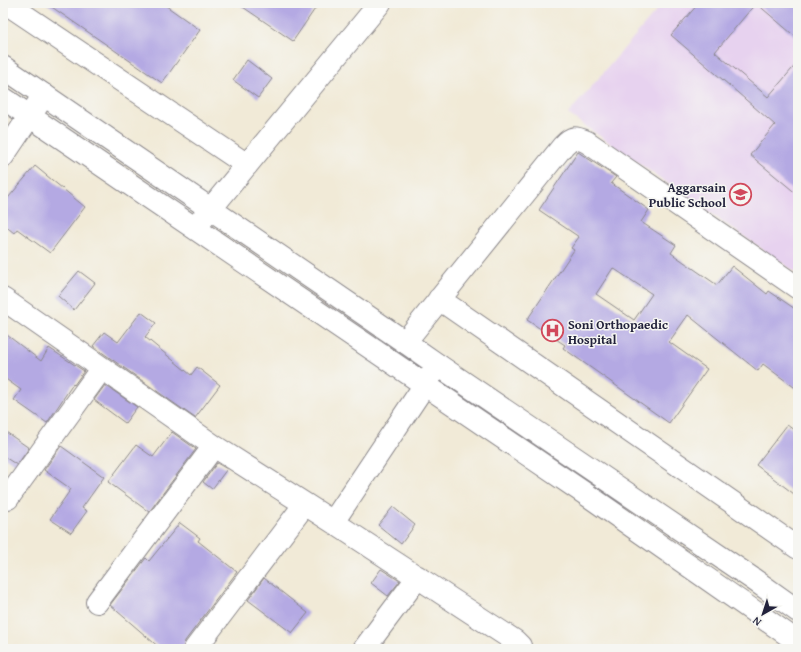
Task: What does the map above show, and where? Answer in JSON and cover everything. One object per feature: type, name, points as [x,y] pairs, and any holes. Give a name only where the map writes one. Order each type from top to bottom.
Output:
[{"type":"street","points":[[6,3],[247,165]]},
{"type":"street","points":[[195,228],[380,3]]},
{"type":"street","points":[[3,67],[798,611]]},
{"type":"street","points":[[3,156],[44,95]]},
{"type":"street","points":[[3,98],[425,384],[798,642]]},
{"type":"street","points":[[405,342],[569,139],[577,138],[588,142],[798,288]]},
{"type":"street","points":[[3,299],[214,446],[515,641],[520,646],[520,649]]},
{"type":"street","points":[[439,299],[798,548]]},
{"type":"street","points":[[333,522],[438,365]]},
{"type":"street","points":[[8,498],[102,368]]},
{"type":"street","points":[[97,602],[214,446]]},
{"type":"street","points":[[195,649],[305,504]]},
{"type":"street","points":[[364,649],[418,577]]},
{"type":"shaded area","name":"Aggarsain Public School","points":[[663,3],[798,3],[798,274],[568,114]]},
{"type":"building","points":[[46,3],[162,3],[200,30],[162,83]]},
{"type":"building","points":[[237,3],[319,3],[293,41]]},
{"type":"building","points":[[699,3],[756,3],[715,52],[768,97],[798,62],[798,195],[750,155],[775,125],[671,35]]},
{"type":"building","points":[[756,3],[798,3],[798,39]]},
{"type":"building","points":[[247,60],[272,79],[258,98],[233,80]]},
{"type":"building","points":[[578,152],[616,177],[611,183],[649,210],[641,222],[676,245],[671,253],[717,285],[732,266],[767,294],[769,291],[798,311],[798,390],[763,364],[758,371],[688,315],[669,342],[707,369],[669,423],[563,348],[565,345],[527,320],[574,250],[571,248],[579,237],[539,210]],"holes":[[[613,268],[652,294],[634,320],[596,294]]]},
{"type":"building","points":[[35,166],[85,207],[50,253],[17,229],[14,233],[3,224],[3,204]]},
{"type":"building","points":[[79,271],[95,283],[74,310],[58,296]]},
{"type":"building","points":[[141,312],[156,323],[145,337],[191,375],[197,367],[220,385],[195,418],[93,346],[104,332],[118,342]]},
{"type":"building","points":[[3,332],[41,361],[49,348],[84,371],[74,385],[73,384],[47,423],[14,400],[21,390],[3,377]]},
{"type":"building","points":[[105,385],[137,407],[125,423],[94,400]]},
{"type":"building","points":[[787,425],[798,433],[798,497],[756,465]]},
{"type":"building","points":[[3,430],[29,448],[17,465],[3,456]]},
{"type":"building","points":[[172,432],[196,449],[149,512],[108,482],[136,445],[153,457]]},
{"type":"building","points":[[61,446],[104,477],[82,508],[87,511],[71,533],[50,519],[71,489],[44,470]]},
{"type":"building","points":[[217,463],[227,469],[212,489],[203,482]]},
{"type":"building","points":[[393,507],[415,525],[401,544],[378,525]]},
{"type":"building","points":[[180,523],[200,538],[198,541],[237,572],[185,641],[183,649],[161,649],[110,605],[146,558],[149,561]]},
{"type":"building","points":[[381,569],[400,581],[388,596],[371,583]]},
{"type":"building","points":[[264,578],[308,613],[292,633],[248,600]]},
{"type":"place","name":"Aggarsain Public School","points":[[741,194]]},
{"type":"place","name":"Soni Orthopaedic Hospital","points":[[553,331]]}]
